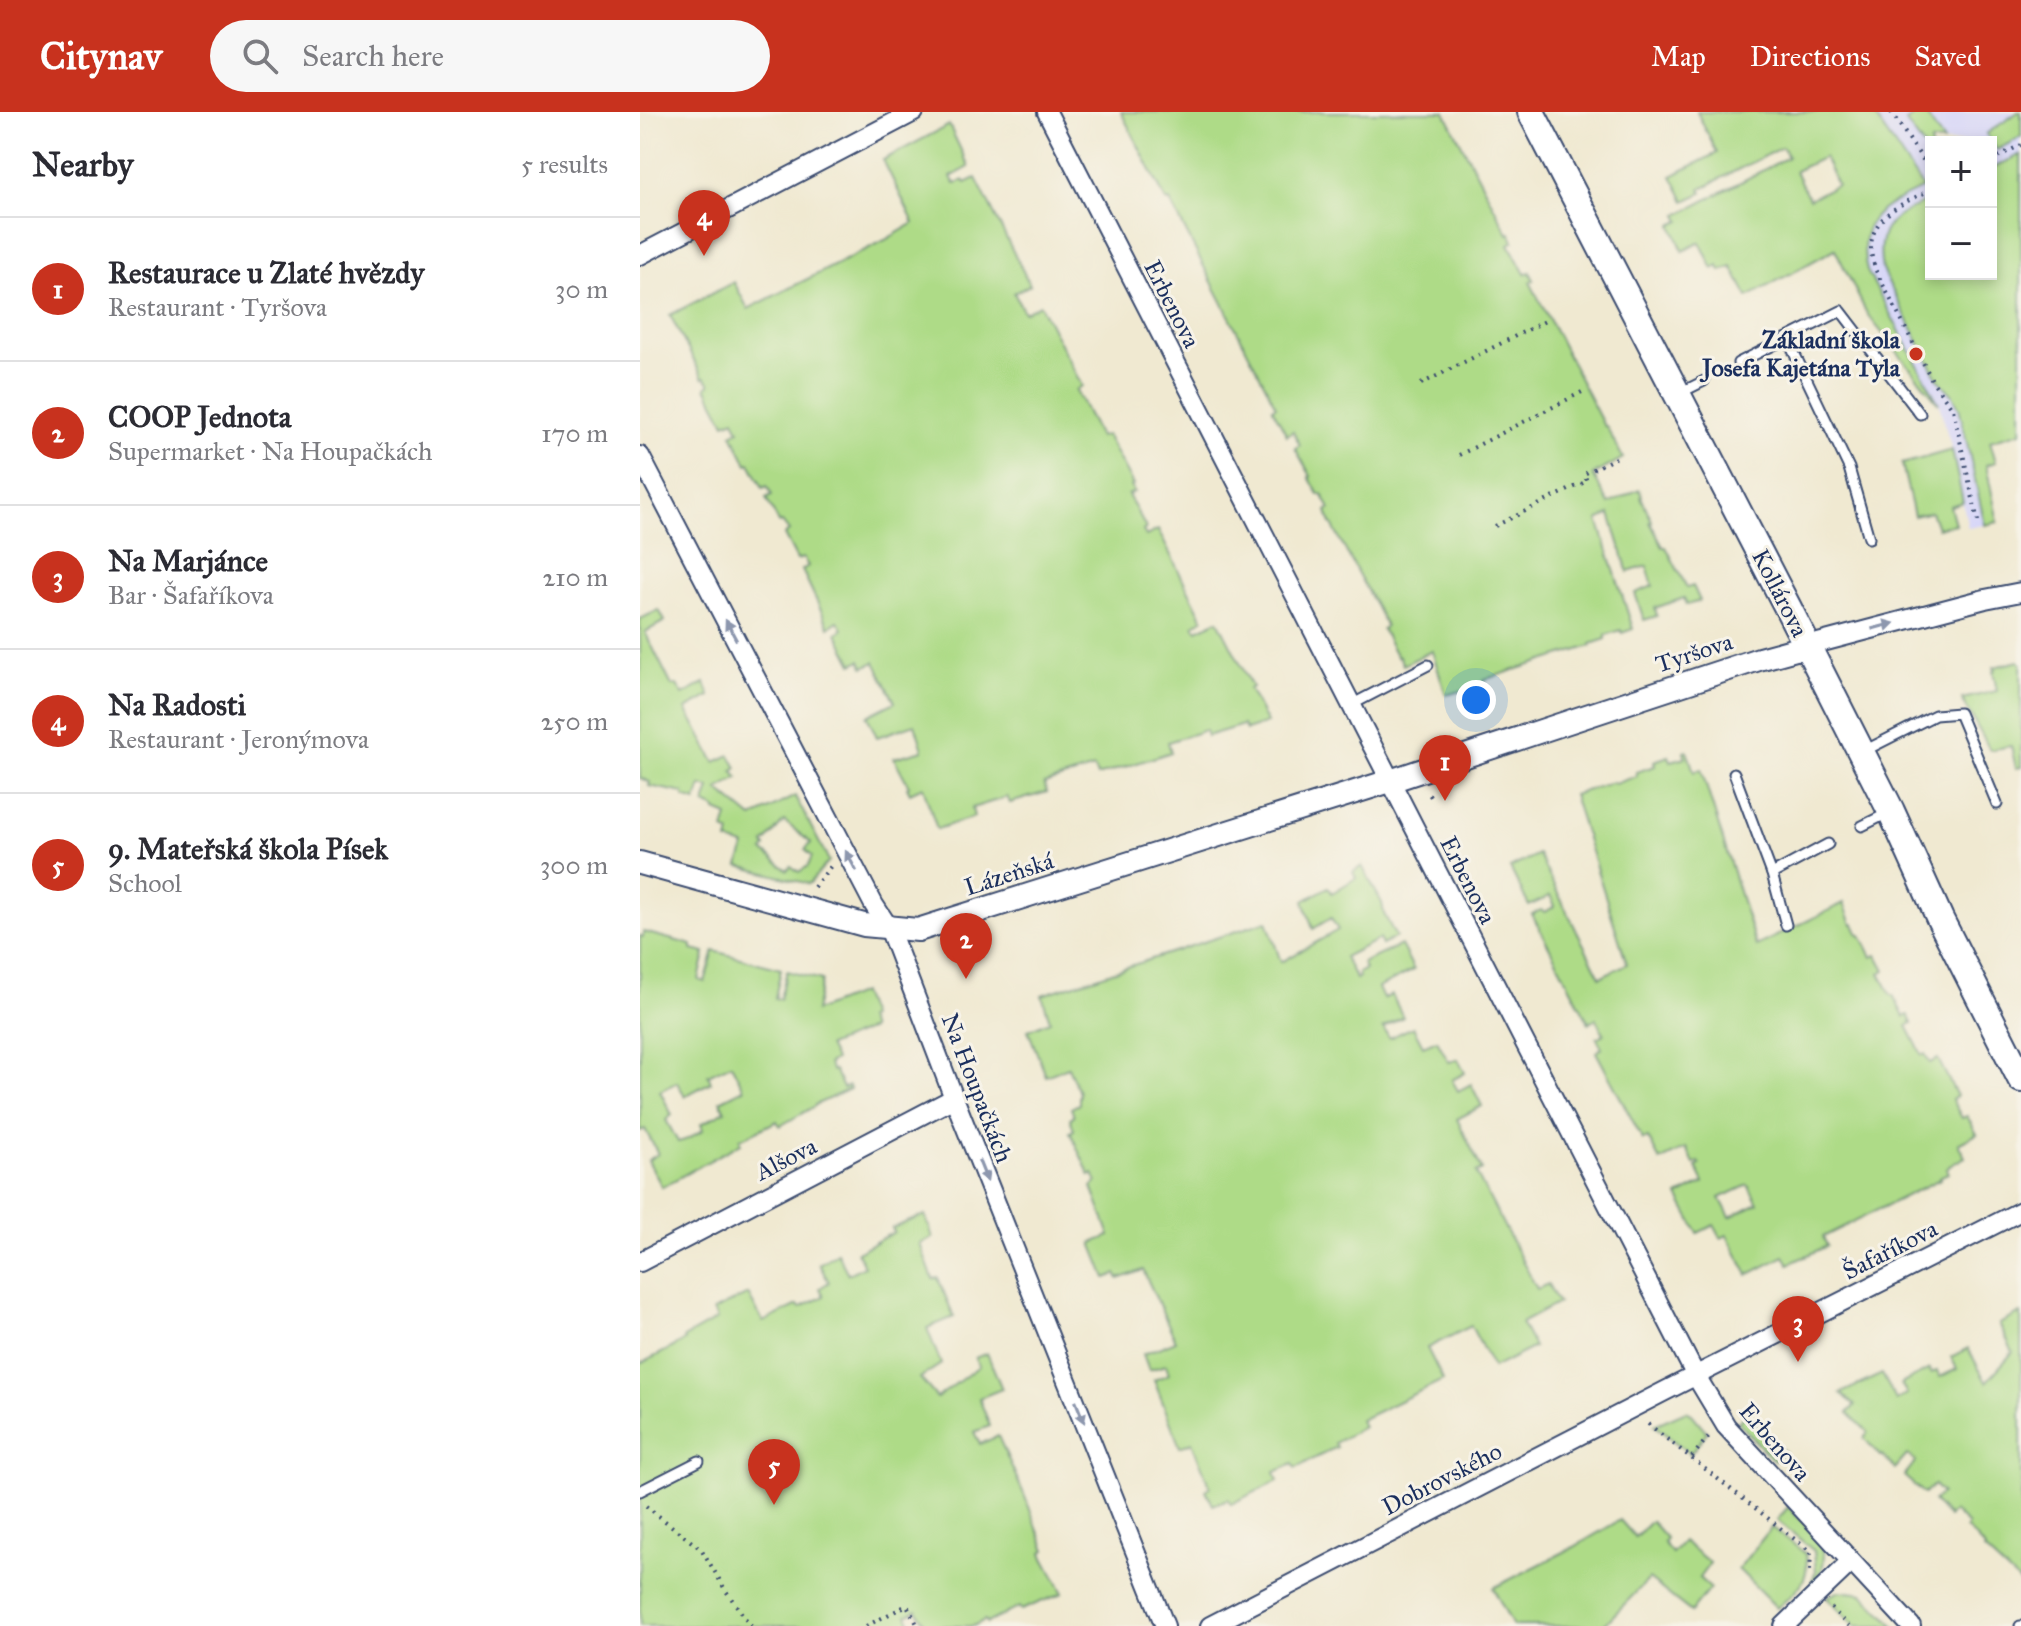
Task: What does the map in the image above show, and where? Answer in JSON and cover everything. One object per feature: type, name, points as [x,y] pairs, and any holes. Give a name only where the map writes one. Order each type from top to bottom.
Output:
[{"type":"main road","name":"Kollárova","points":[[1531,112],[1891,811],[1940,919],[2021,1079]]},
{"type":"street","points":[[640,255],[914,112]]},
{"type":"street","name":"Erbenova","points":[[1047,112],[1696,1376],[1726,1426],[1911,1626]]},
{"type":"street","name":"Na Houpačkách","points":[[640,456],[889,928],[1165,1626]]},
{"type":"street","name":"Tyršova","points":[[1390,781],[1759,659],[2021,592]]},
{"type":"street","name":"Lázeňská","points":[[640,863],[864,925],[918,930],[1390,781]]},
{"type":"street","name":"Alšova","points":[[640,1262],[954,1098]]},
{"type":"street","name":"Šafaříkova","points":[[1696,1376],[2021,1211]]},
{"type":"street","name":"Dobrovského","points":[[1210,1626],[1696,1376]]},
{"type":"street","points":[[1784,1626],[1851,1562]]},
{"type":"lane","points":[[1738,363],[1841,311],[1920,414]]},
{"type":"lane","points":[[1787,338],[1849,468],[1869,538]]},
{"type":"lane","points":[[1678,394],[1704,381]]},
{"type":"lane","points":[[1351,705],[1428,665]]},
{"type":"lane","points":[[1861,753],[1935,715],[1959,713],[1997,804]]},
{"type":"lane","points":[[1734,773],[1772,874],[1786,925]]},
{"type":"lane","points":[[1862,826],[1891,811]]},
{"type":"lane","points":[[1772,874],[1828,844]]},
{"type":"lane","points":[[640,1491],[699,1461]]},
{"type":"path","points":[[1892,112],[1925,163]]},
{"type":"path","points":[[1997,157],[2021,145]]},
{"type":"path","points":[[1925,193],[1892,209],[1877,228],[1871,249],[1875,269],[1933,382],[1953,409],[1979,526]]},
{"type":"path","points":[[1421,384],[1549,319]]},
{"type":"path","points":[[1459,455],[1586,390]]},
{"type":"path","points":[[1495,526],[1587,481],[1584,474],[1621,455]]},
{"type":"path","points":[[812,889],[834,863]]},
{"type":"path","points":[[1648,1424],[1811,1552],[1809,1577]]},
{"type":"path","points":[[1691,1458],[1712,1432]]},
{"type":"path","points":[[640,1502],[702,1550],[751,1626]]},
{"type":"path","points":[[866,1626],[907,1605],[918,1626]]},
{"type":"shaded area","name":"Základní škola Josefa Kajetána Tyla","points":[[1801,112],[2021,112],[2021,167],[1997,178],[1997,136],[1925,136],[1925,219],[1888,266],[1959,407],[1985,525],[1968,528],[1939,404],[1867,314],[1809,199],[1837,185]]},
{"type":"green space","points":[[1121,112],[1445,112],[1514,241],[1509,244],[1525,274],[1530,272],[1534,280],[1530,282],[1623,458],[1593,475],[1609,504],[1639,489],[1650,522],[1663,547],[1666,547],[1687,588],[1693,586],[1700,601],[1687,605],[1684,598],[1655,608],[1657,616],[1644,620],[1635,593],[1653,586],[1647,566],[1628,572],[1610,514],[1598,520],[1633,629],[1606,635],[1606,639],[1591,646],[1483,680],[1484,685],[1446,695],[1432,651],[1403,665],[1382,629],[1386,626],[1330,521],[1327,511],[1330,509],[1322,494],[1319,495],[1295,448],[1300,445],[1293,431],[1287,435],[1272,408],[1276,406]]},
{"type":"green space","points":[[1697,112],[1872,112],[1923,188],[1894,202],[1874,218],[1865,239],[1867,271],[1939,404],[1867,314],[1835,249],[1748,297],[1732,267],[1721,271],[1719,266],[1713,269],[1700,242],[1683,251],[1672,225],[1681,221],[1678,215],[1788,157],[1782,147],[1700,189],[1702,193],[1685,201],[1672,176],[1717,153]],"holes":[[[1824,157],[1837,185],[1809,199],[1795,171]]]},
{"type":"green space","points":[[1924,112],[1940,136],[1925,136],[1925,149],[1906,122]]},
{"type":"green space","points":[[2021,112],[2021,137],[1997,150],[1997,136],[1986,134]]},
{"type":"green space","points":[[949,125],[969,167],[951,177],[955,184],[976,178],[1030,285],[1014,293],[1024,312],[1040,305],[1082,386],[1076,390],[1099,437],[1106,435],[1133,485],[1134,492],[1128,495],[1146,528],[1143,531],[1146,536],[1158,530],[1203,619],[1194,625],[1197,630],[1218,620],[1267,723],[1246,730],[1243,725],[1207,736],[1205,730],[1168,742],[1171,752],[1097,776],[1094,768],[1044,784],[1047,792],[1010,803],[1007,797],[972,808],[974,817],[937,829],[923,787],[910,793],[894,758],[923,750],[915,724],[877,737],[867,716],[895,702],[875,662],[864,667],[861,660],[853,664],[837,633],[843,629],[838,621],[829,627],[802,570],[808,566],[803,558],[797,560],[784,535],[789,531],[782,522],[779,523],[766,498],[772,495],[767,486],[763,488],[750,463],[747,464],[732,434],[739,430],[734,419],[725,423],[706,387],[710,384],[703,378],[670,315],[734,282],[748,309],[914,223],[883,160]]},
{"type":"green space","points":[[2021,154],[2021,432],[1990,441],[1996,462],[1986,465],[1998,522],[1985,525],[1959,407],[1938,379],[1882,270],[1880,254],[1884,232],[1890,224],[1925,202],[1925,280],[1997,280],[1997,166]]},
{"type":"green space","points":[[1952,450],[1963,502],[1950,506],[1955,524],[1937,528],[1931,512],[1914,516],[1902,464]]},
{"type":"green space","points":[[659,610],[665,621],[645,632],[672,686],[677,685],[683,695],[705,683],[710,696],[686,709],[715,762],[730,755],[737,768],[733,771],[738,778],[718,790],[752,818],[795,796],[829,861],[809,884],[739,866],[745,846],[728,841],[730,833],[724,830],[728,816],[705,804],[710,788],[701,786],[696,801],[684,797],[684,793],[649,786],[650,782],[640,778],[640,619]],"holes":[[[784,821],[811,843],[805,850],[812,856],[808,866],[799,872],[791,866],[787,870],[763,851],[766,847],[764,844]]]},
{"type":"green space","points":[[2019,661],[2021,767],[2016,768],[2011,746],[1990,750],[1962,699],[1997,691],[1994,667]]},
{"type":"green space","points":[[1687,750],[1694,772],[1701,769],[1756,946],[1844,903],[1852,924],[1872,957],[1877,955],[1885,970],[1880,973],[1904,1017],[1908,1015],[1912,1023],[1907,1026],[1922,1055],[1925,1054],[1930,1063],[1938,1059],[1957,1096],[1952,1100],[1962,1118],[1967,1116],[1977,1134],[1958,1144],[1965,1157],[1946,1168],[1948,1173],[1940,1179],[1823,1237],[1827,1246],[1789,1264],[1784,1256],[1748,1275],[1727,1235],[1721,1238],[1714,1225],[1698,1233],[1678,1196],[1704,1183],[1696,1167],[1700,1165],[1699,1162],[1694,1164],[1686,1148],[1660,1161],[1648,1138],[1643,1140],[1596,1052],[1602,1048],[1597,1038],[1604,1034],[1596,1019],[1589,1023],[1532,914],[1555,906],[1550,896],[1529,906],[1510,868],[1538,854],[1600,977],[1627,964],[1573,795],[1637,776],[1636,772],[1655,766],[1654,761],[1669,756],[1671,761],[1685,757],[1684,751]],"holes":[[[1748,1185],[1758,1203],[1730,1217],[1720,1198]]]},
{"type":"green space","points":[[1362,866],[1396,937],[1382,945],[1379,939],[1344,957],[1356,979],[1358,973],[1365,969],[1362,963],[1401,945],[1414,970],[1378,988],[1383,999],[1392,995],[1403,1017],[1383,1028],[1389,1038],[1413,1027],[1423,1046],[1437,1040],[1449,1062],[1458,1059],[1465,1073],[1452,1080],[1458,1091],[1471,1084],[1482,1106],[1457,1119],[1482,1170],[1476,1173],[1537,1289],[1548,1284],[1558,1303],[1521,1323],[1534,1347],[1493,1368],[1471,1326],[1427,1348],[1443,1380],[1360,1420],[1363,1427],[1335,1443],[1337,1447],[1296,1468],[1293,1464],[1275,1472],[1278,1481],[1231,1504],[1228,1499],[1213,1505],[1206,1490],[1210,1487],[1192,1442],[1180,1447],[1154,1380],[1169,1374],[1166,1365],[1149,1370],[1143,1354],[1176,1341],[1143,1270],[1119,1279],[1116,1274],[1106,1278],[1092,1243],[1110,1236],[1092,1187],[1097,1182],[1093,1174],[1090,1176],[1070,1132],[1074,1130],[1071,1108],[1079,1104],[1079,1092],[1068,1067],[1046,1076],[1028,1030],[1050,1021],[1042,995],[1267,921],[1281,962],[1338,930],[1331,918],[1313,929],[1304,901],[1328,887],[1332,893],[1356,878],[1353,872]]},
{"type":"green space","points":[[644,932],[692,945],[692,950],[705,953],[699,980],[705,982],[714,951],[781,969],[775,998],[780,999],[787,971],[822,980],[815,1011],[861,993],[871,1029],[828,1046],[835,1060],[828,1064],[843,1088],[849,1086],[850,1089],[780,1126],[777,1121],[740,1139],[741,1143],[662,1187],[648,1160],[658,1154],[645,1129],[640,1131],[640,936],[643,937]],"holes":[[[731,1064],[744,1089],[720,1101],[725,1111],[701,1124],[703,1130],[678,1142],[666,1120],[672,1115],[660,1091],[677,1082],[685,1096],[711,1082],[708,1075]]]},
{"type":"green space","points":[[925,1215],[933,1238],[920,1244],[933,1279],[938,1278],[954,1317],[927,1328],[941,1364],[920,1378],[937,1398],[979,1366],[975,1358],[987,1353],[1002,1389],[979,1398],[990,1426],[974,1432],[980,1444],[998,1436],[1046,1550],[1042,1552],[1044,1558],[1063,1593],[973,1626],[926,1626],[917,1610],[907,1615],[912,1626],[640,1626],[640,1364],[685,1341],[684,1338],[717,1319],[713,1311],[748,1294],[763,1322],[824,1296],[820,1288],[829,1282],[819,1264],[837,1253],[848,1274],[864,1266],[857,1252],[894,1232],[892,1228]]},
{"type":"green space","points":[[2021,1313],[2021,1584],[1984,1550],[1966,1528],[1968,1525],[1954,1512],[1948,1517],[1933,1501],[1942,1493],[1934,1485],[1924,1494],[1904,1476],[1916,1461],[1907,1455],[1895,1469],[1880,1456],[1864,1438],[1868,1432],[1848,1413],[1855,1405],[1841,1393],[1882,1374],[1896,1400],[1907,1395],[1901,1384],[1929,1369],[1931,1373],[1937,1371],[1940,1377],[1957,1369],[1951,1357],[1968,1348],[1986,1382],[2013,1352],[1999,1324]]},
{"type":"green space","points":[[1686,1411],[1707,1432],[1690,1454],[1654,1425]]},
{"type":"green space","points":[[1746,1414],[1784,1452],[1774,1461],[1738,1422]]},
{"type":"green space","points":[[1788,1507],[1813,1533],[1823,1551],[1821,1571],[1814,1584],[1811,1583],[1816,1571],[1814,1551],[1777,1520]]},
{"type":"green space","points":[[1620,1520],[1635,1537],[1651,1521],[1666,1538],[1663,1543],[1672,1553],[1683,1541],[1710,1563],[1699,1578],[1710,1588],[1691,1612],[1649,1579],[1603,1626],[1513,1626],[1493,1588]]},
{"type":"green space","points":[[1772,1527],[1806,1554],[1807,1564],[1800,1585],[1777,1608],[1738,1569]]},
{"type":"green space","points":[[1840,1591],[1863,1594],[1895,1626],[1855,1626],[1826,1597]]},
{"type":"place","name":"Na Radosti","points":[[704,256]]},
{"type":"place","name":"Základní škola Josefa Kajetána Tyla","points":[[1916,354]]},
{"type":"place","name":"Restaurace u Zlaté hvězdy","points":[[1445,801]]},
{"type":"place","name":"COOP Jednota","points":[[966,979]]},
{"type":"place","name":"Na Marjánce","points":[[1798,1362]]},
{"type":"place","name":"9. Mateřská škola Písek","points":[[774,1505]]}]
